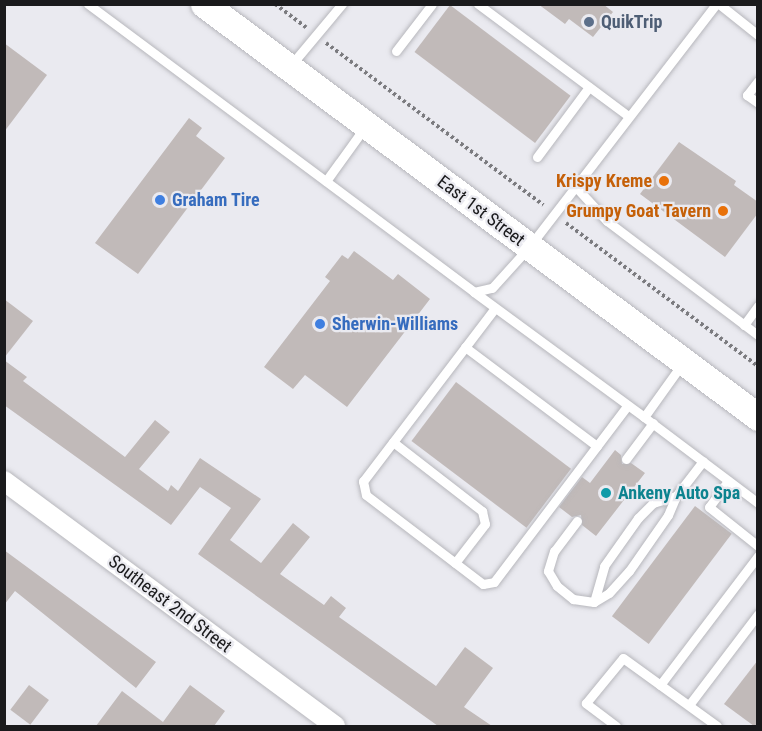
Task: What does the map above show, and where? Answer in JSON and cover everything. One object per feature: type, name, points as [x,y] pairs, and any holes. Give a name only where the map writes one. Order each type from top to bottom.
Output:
[{"type":"main road","name":"East 1st Street","points":[[204,4],[758,417]]},
{"type":"street","name":"Southeast 2nd Street","points":[[4,481],[335,726]]},
{"type":"lane","points":[[88,4],[758,503]]},
{"type":"lane","points":[[289,68],[342,4]]},
{"type":"lane","points":[[396,51],[432,4]]},
{"type":"lane","points":[[478,4],[628,116]]},
{"type":"lane","points":[[474,292],[492,288],[529,247],[574,185],[717,4],[758,35]]},
{"type":"lane","points":[[758,81],[747,95],[758,103]]},
{"type":"lane","points":[[537,157],[589,87]]},
{"type":"lane","points":[[326,181],[366,125]]},
{"type":"lane","points":[[574,185],[607,221],[758,335]]},
{"type":"lane","points":[[744,325],[758,306]]},
{"type":"lane","points":[[495,308],[363,481],[366,495],[483,584],[494,582],[627,406]]},
{"type":"lane","points":[[465,347],[597,446]]},
{"type":"lane","points":[[644,417],[684,362]]},
{"type":"lane","points":[[627,459],[653,423]]},
{"type":"lane","points":[[393,442],[482,511],[485,524],[455,563]]},
{"type":"lane","points":[[577,521],[554,551],[548,571],[557,586],[573,599],[594,602],[609,593],[629,571],[668,515],[676,496],[703,461]]},
{"type":"lane","points":[[728,481],[709,507],[758,546]]},
{"type":"lane","points":[[594,602],[604,566],[638,518],[653,503],[676,496]]},
{"type":"lane","points":[[660,685],[758,556]]},
{"type":"lane","points":[[689,705],[758,615]]},
{"type":"lane","points":[[616,726],[586,703],[623,658],[717,726]]},
{"type":"path","points":[[275,4],[758,366]]},
{"type":"building","name":"QuikTrip","points":[[538,4],[603,4],[613,12],[593,37],[569,19],[565,24]]},
{"type":"building","points":[[450,5],[571,96],[535,143],[414,52]]},
{"type":"building","points":[[4,43],[47,75],[4,132]]},
{"type":"building","name":"Graham Tire","points":[[189,118],[202,128],[196,136],[225,158],[138,274],[95,243]]},
{"type":"building","points":[[679,142],[736,181],[734,185],[758,202],[758,213],[725,257],[640,194]]},
{"type":"building","points":[[354,251],[393,280],[398,274],[430,299],[347,407],[305,375],[293,389],[264,367],[330,281],[325,277],[342,255],[348,259]]},
{"type":"building","points":[[4,299],[33,321],[4,358]]},
{"type":"building","points":[[4,360],[27,377],[23,381],[125,457],[155,420],[170,432],[139,469],[168,491],[171,485],[178,491],[200,458],[261,499],[230,540],[261,563],[293,523],[310,537],[280,574],[324,605],[331,596],[346,608],[339,617],[436,686],[465,647],[493,668],[464,707],[492,726],[438,726],[198,554],[231,508],[200,487],[171,525],[4,405]]},
{"type":"building","points":[[456,382],[571,469],[526,528],[411,441]]},
{"type":"building","name":"Ankeny Auto Spa","points":[[615,450],[621,455],[622,464],[631,463],[645,473],[596,536],[582,525],[581,515],[572,517],[559,507],[582,477],[590,483]]},
{"type":"building","points":[[695,506],[732,534],[649,644],[612,616]]},
{"type":"building","points":[[4,550],[156,662],[136,688],[15,591],[4,605]]},
{"type":"building","points":[[758,660],[758,726],[754,726],[724,704]]},
{"type":"building","points":[[29,685],[49,700],[30,725],[10,710]]},
{"type":"building","points":[[190,685],[225,711],[214,726],[96,726],[122,691],[163,722]]},
{"type":"place","name":"QuikTrip","points":[[589,22]]},
{"type":"place","name":"Krispy Kreme","points":[[664,181]]},
{"type":"place","name":"Graham Tire","points":[[160,200]]},
{"type":"place","name":"Grumpy Goat Tavern","points":[[723,211]]},
{"type":"place","name":"Sherwin-Williams","points":[[320,324]]},
{"type":"place","name":"Ankeny Auto Spa","points":[[606,493]]}]
